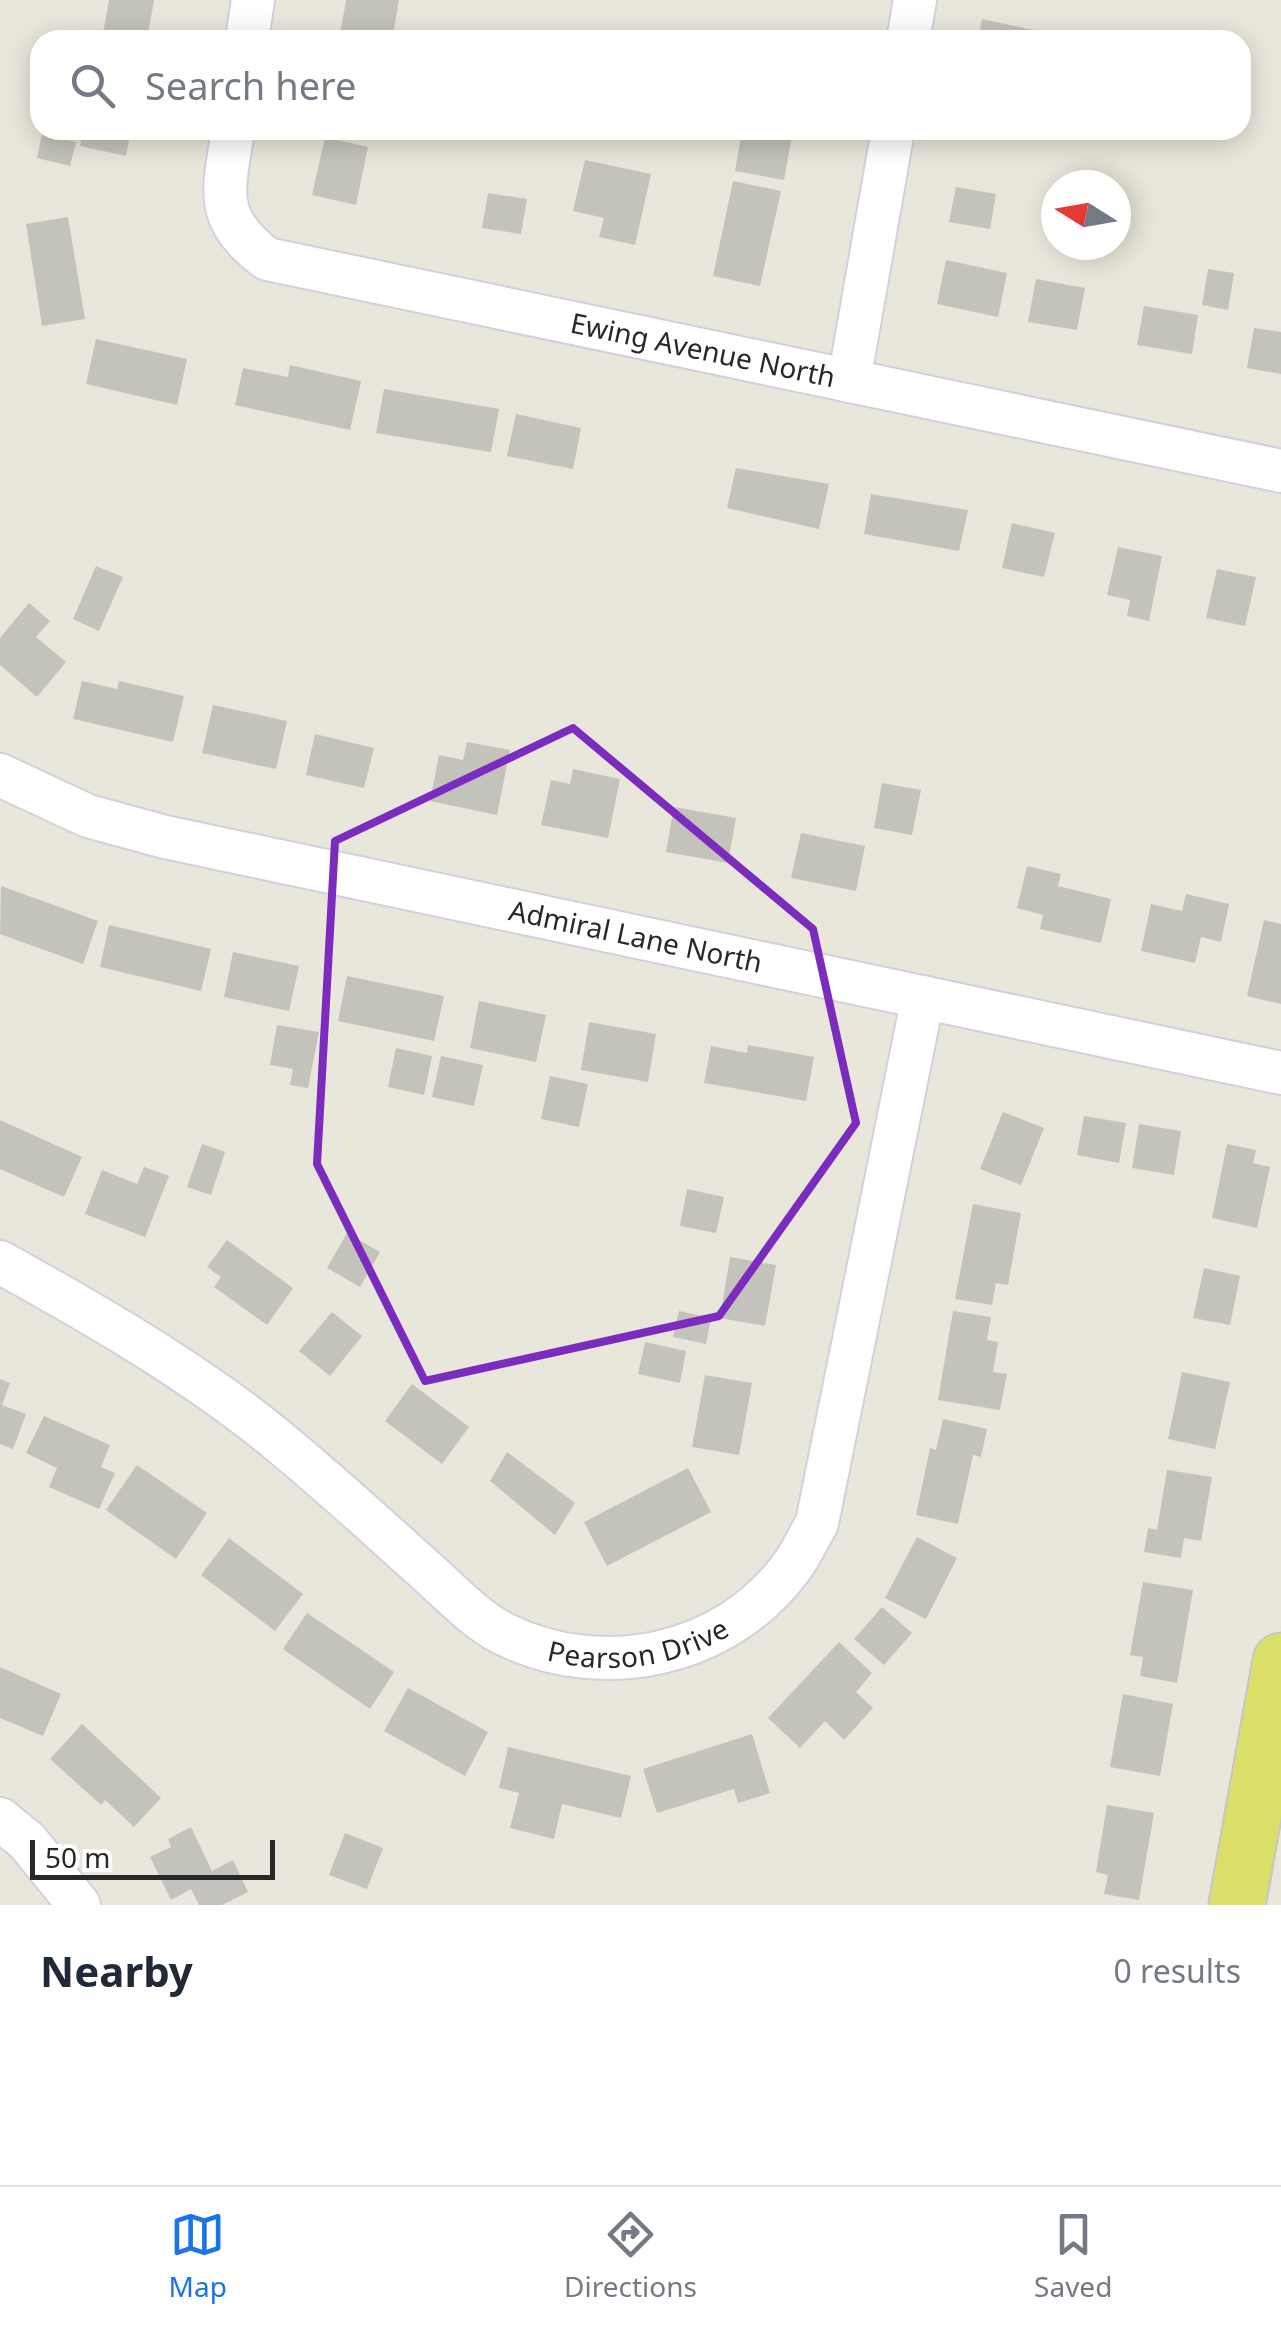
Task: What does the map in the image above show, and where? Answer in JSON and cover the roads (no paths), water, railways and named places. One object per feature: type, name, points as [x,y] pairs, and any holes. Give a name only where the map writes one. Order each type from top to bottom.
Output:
[{"type":"main road","points":[[1237,1905],[1281,1662]]},
{"type":"street","points":[[248,30],[253,0]]},
{"type":"street","points":[[910,30],[915,0]]},
{"type":"street","name":"Ewing Avenue North","points":[[231,140],[222,193],[226,207],[244,242],[267,259],[1281,471]]},
{"type":"street","points":[[850,381],[891,140]]},
{"type":"street","name":"Admiral Lane North","points":[[0,775],[88,816],[165,837],[1281,1073]]},
{"type":"street","name":"Pearson Drive","points":[[0,1262],[132,1336],[256,1423],[502,1633],[554,1652],[606,1659],[659,1654],[709,1637],[754,1607],[790,1569],[816,1523],[830,1472],[923,996]]},
{"type":"street","points":[[0,1819],[27,1841],[79,1905]]}]
